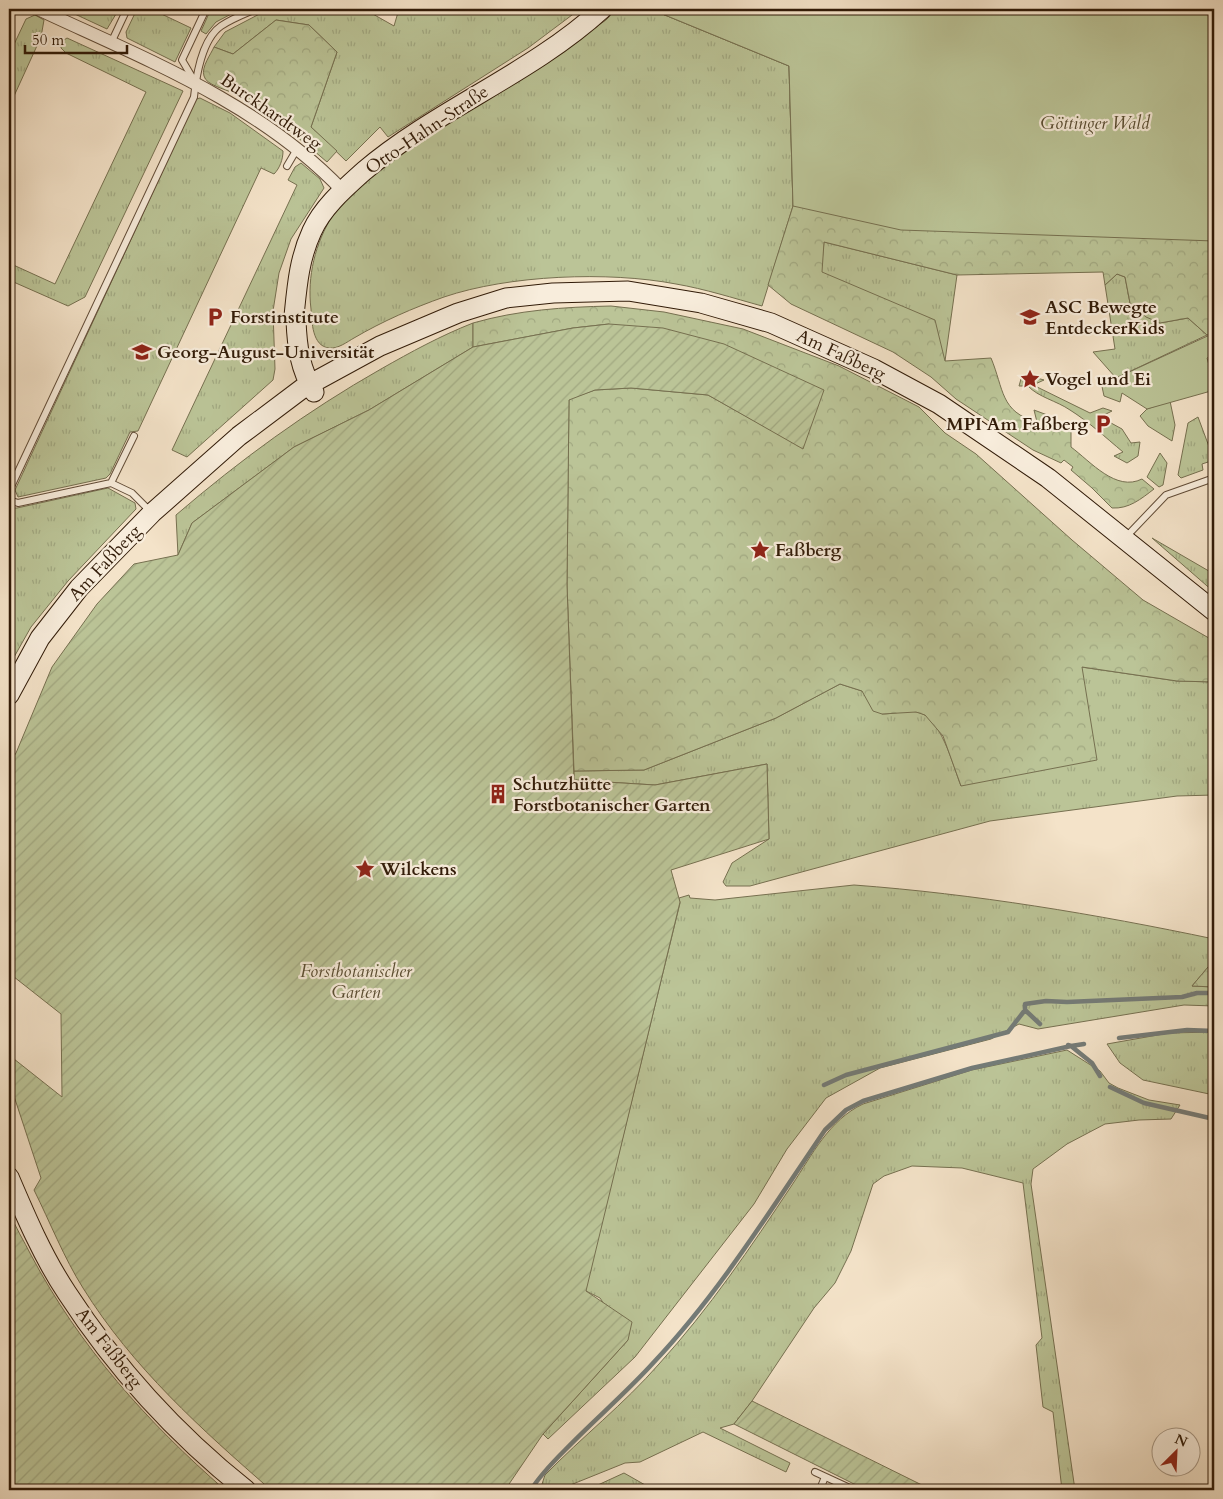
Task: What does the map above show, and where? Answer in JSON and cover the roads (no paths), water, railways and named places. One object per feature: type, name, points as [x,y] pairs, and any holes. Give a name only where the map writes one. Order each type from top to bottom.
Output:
[{"type":"street","name":"Burckhardtweg","points":[[38,9],[196,83],[239,107],[297,149],[342,190]]},
{"type":"street","name":"Otto-Hahn-Straße","points":[[309,390],[299,358],[296,320],[294,316],[299,266],[313,229],[342,190],[391,150],[558,43],[602,9]]},
{"type":"street","name":"Am Faßberg","points":[[9,695],[40,638],[79,588],[152,513],[224,451],[309,390],[382,352],[405,336],[458,312],[506,298],[553,293],[628,291],[701,303],[771,323],[874,369],[938,404],[1048,478],[1214,612]]},
{"type":"street","name":"Am Faßberg","points":[[9,1177],[32,1230],[66,1292],[119,1364],[191,1442],[246,1490]]},
{"type":"lane","points":[[111,43],[127,9]]},
{"type":"lane","points":[[196,83],[182,60],[206,9]]},
{"type":"lane","points":[[9,491],[194,97],[197,68],[217,30],[256,9]]},
{"type":"lane","points":[[287,166],[297,149]]},
{"type":"lane","points":[[111,483],[134,436]]},
{"type":"lane","points":[[1124,539],[1151,508],[1166,495],[1214,478]]},
{"type":"lane","points":[[9,500],[18,503],[111,483],[132,493],[152,513]]},
{"type":"lane","points":[[815,1472],[854,1490]]},
{"type":"lane","points":[[820,1489],[825,1477]]},
{"type":"waterway","points":[[1040,1024],[1025,1010],[1025,1004],[1046,1001],[1067,1002],[1182,997],[1197,993],[1214,993]]},
{"type":"waterway","points":[[824,1085],[846,1075],[1008,1032],[1025,1010]]},
{"type":"waterway","points":[[1119,1038],[1187,1030],[1214,1031]]},
{"type":"waterway","points":[[1071,1046],[1084,1044]]},
{"type":"waterway","points":[[531,1490],[551,1464],[632,1385],[678,1335],[723,1279],[825,1130],[846,1110],[863,1101],[972,1068],[1071,1046],[1068,1045]]},
{"type":"waterway","points":[[1071,1046],[1092,1063],[1100,1076]]},
{"type":"waterway","points":[[1110,1087],[1144,1103],[1214,1119]]},
{"type":"place","name":"Forstinstitute","points":[[215,317]]},
{"type":"place","name":"ASC Bewegte EntdeckerKids","points":[[1030,317]]},
{"type":"place","name":"Georg-August-Universität","points":[[142,352]]},
{"type":"place","name":"Vogel und Ei","points":[[1030,379]]},
{"type":"place","name":"MPI Am Faßberg","points":[[1103,424]]},
{"type":"place","name":"Faßberg","points":[[760,550]]},
{"type":"place","name":"Schutzhütte Forstbotanischer Garten","points":[[498,794]]},
{"type":"place","name":"Wilckens","points":[[365,869]]},
{"type":"park label","name":"Göttinger Wald","points":[[1095,123]]},
{"type":"park label","name":"Forstbotanischer Garten","points":[[356,981]]}]
